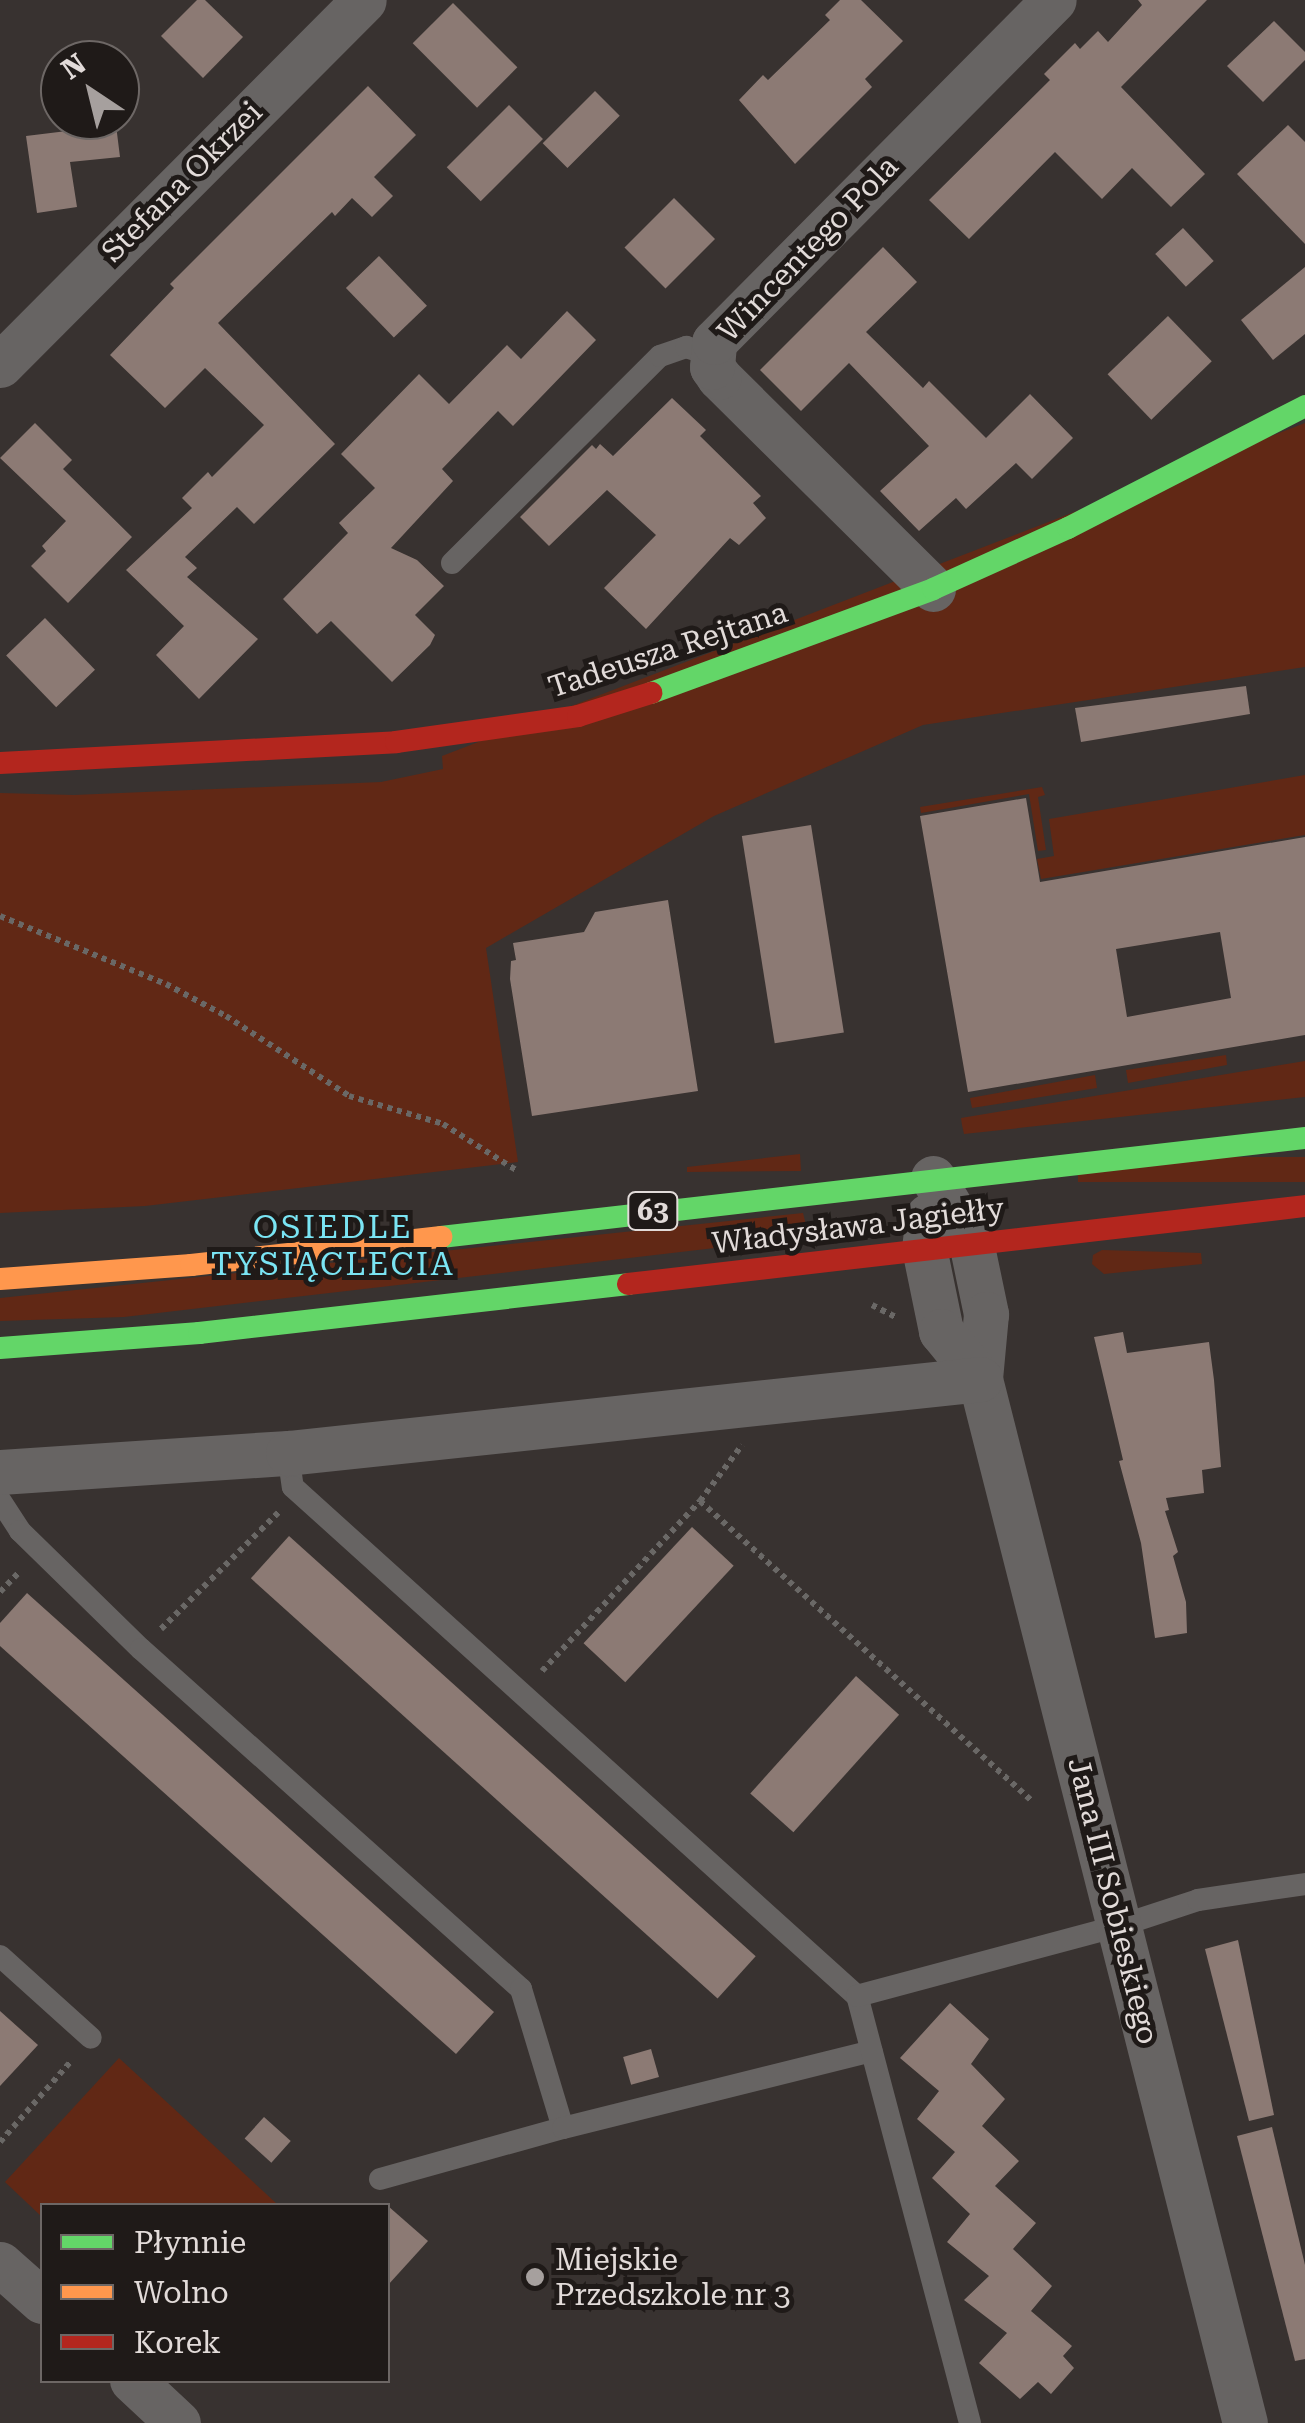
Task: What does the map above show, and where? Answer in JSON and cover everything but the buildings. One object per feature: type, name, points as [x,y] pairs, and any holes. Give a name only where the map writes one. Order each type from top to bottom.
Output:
[{"type":"main road","name":"Tadeusza Rejtana","points":[[0,763],[396,742],[578,716],[718,672],[933,589],[1068,528],[1305,406]]},
{"type":"main road","name":"Władysława Jagiełły","points":[[0,1278],[191,1265],[1305,1138]]},
{"type":"main road","name":"Władysława Jagiełły","points":[[0,1348],[218,1331],[1305,1206]]},
{"type":"street","name":"Stefana Okrzei","points":[[0,365],[364,0]]},
{"type":"street","name":"Wincentego Pola","points":[[933,589],[719,378],[711,354],[714,342],[1054,0]]},
{"type":"street","name":"Jana III Sobieskiego","points":[[933,1178],[971,1242],[986,1314],[980,1379],[1245,2423]]},
{"type":"street","name":"Jana III Sobieskiego","points":[[933,1178],[924,1248],[941,1330],[980,1379]]},
{"type":"street","points":[[0,1472],[293,1473],[980,1379]]},
{"type":"street","points":[[0,2264],[40,2300]]},
{"type":"street","points":[[135,2383],[178,2423]]},
{"type":"lane","points":[[452,562],[660,356],[686,347],[711,354]]},
{"type":"lane","points":[[293,1473],[521,1694],[857,1996],[970,2423]]},
{"type":"lane","points":[[0,1500],[20,1531],[141,1649],[521,1989],[563,2128]]},
{"type":"lane","points":[[857,1996],[1120,1926],[1198,1900],[1305,1884]]},
{"type":"lane","points":[[0,1956],[92,2038]]},
{"type":"lane","points":[[380,2179],[563,2128],[872,2051]]},
{"type":"path","points":[[0,916],[166,984],[226,1016],[350,1096],[443,1124],[516,1170]]},
{"type":"path","points":[[521,1694],[700,1501],[742,1444]]},
{"type":"path","points":[[141,1649],[293,1473]]},
{"type":"path","points":[[700,1501],[1032,1801]]},
{"type":"path","points":[[0,2142],[92,2038]]},
{"type":"shaded area","points":[[1305,423],[1305,667],[923,725],[714,816],[486,948],[518,1162],[145,1206],[0,1213],[0,793],[74,795],[381,782],[443,769],[442,756]]},
{"type":"shaded area","points":[[1305,775],[1305,835],[1041,879],[1037,859],[1054,856],[1049,819]]},
{"type":"shaded area","points":[[1042,787],[1045,795],[1038,797],[1046,850],[1038,851],[1029,794],[921,813],[920,807]]},
{"type":"shaded area","points":[[1226,1055],[1227,1065],[1128,1083],[1126,1070]]},
{"type":"shaded area","points":[[1305,1061],[1305,1097],[964,1134],[962,1125],[961,1118]]},
{"type":"shaded area","points":[[1095,1075],[1097,1088],[972,1108],[970,1098]]},
{"type":"shaded area","points":[[800,1154],[801,1171],[687,1172],[687,1167]]},
{"type":"shaded area","points":[[1078,1157],[1305,1157],[1305,1182],[1078,1182]]},
{"type":"shaded area","points":[[803,1213],[809,1237],[124,1317],[0,1321],[0,1298]]},
{"type":"shaded area","points":[[1102,1250],[1201,1253],[1202,1264],[1104,1274],[1092,1264],[1093,1255]]},
{"type":"shaded area","points":[[119,2058],[276,2203],[40,2203],[40,2215],[5,2182]]},
{"type":"traffic: fast","points":[[651,693],[933,589],[1068,528],[1305,406]]},
{"type":"traffic: fast","points":[[441,1237],[1305,1138]]},
{"type":"traffic: fast","points":[[0,1348],[199,1333],[628,1284]]},
{"type":"traffic: slow","points":[[0,1279],[191,1265],[441,1237]]},
{"type":"traffic: jam","points":[[0,763],[396,742],[578,716],[651,693]]},
{"type":"traffic: jam","points":[[628,1284],[1305,1206]]},
{"type":"place","name":"Miejskie Przedszkole nr 3","points":[[535,2277]]},
{"type":"district","name":"OSIEDLE TYSIĄCLECIA","points":[[333,1246]]}]
